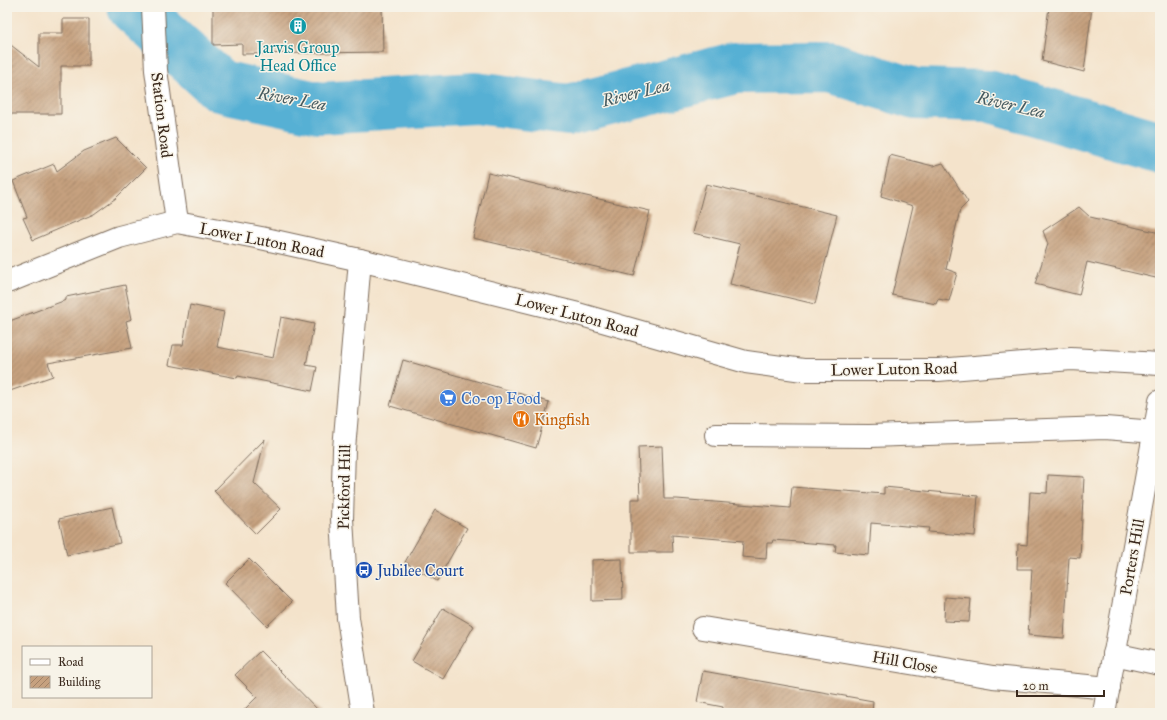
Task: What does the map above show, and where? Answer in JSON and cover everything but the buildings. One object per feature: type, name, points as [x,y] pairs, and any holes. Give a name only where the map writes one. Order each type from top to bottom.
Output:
[{"type":"street","name":"Station Road","points":[[153,7],[156,70],[177,222]]},
{"type":"street","name":"Lower Luton Road","points":[[7,282],[119,237],[177,222],[261,238],[360,260],[578,314],[746,362],[804,370],[938,370],[1071,359],[1160,364]]},
{"type":"street","name":"Pickford Hill","points":[[360,260],[344,449],[342,520],[348,618],[364,713]]},
{"type":"street","name":"Porters Hill","points":[[1104,713],[1160,401]]},
{"type":"street","points":[[716,435],[870,436],[1105,428],[1155,432]]},
{"type":"street","name":"Hill Close","points":[[703,628],[992,677],[1108,688]]},
{"type":"street","points":[[1114,654],[1160,664]]},
{"type":"waterway","name":"River Lea","points":[[133,7],[220,86],[320,108],[475,98],[569,110],[735,68],[830,67],[915,94],[988,96],[1160,147]]},
{"type":"place","name":"Jarvis Group Head Office","points":[[298,26]]},
{"type":"place","name":"Co-op Food","points":[[448,398]]},
{"type":"place","name":"Kingfish","points":[[521,419]]},
{"type":"place","name":"Jubilee Court","points":[[364,570]]}]
